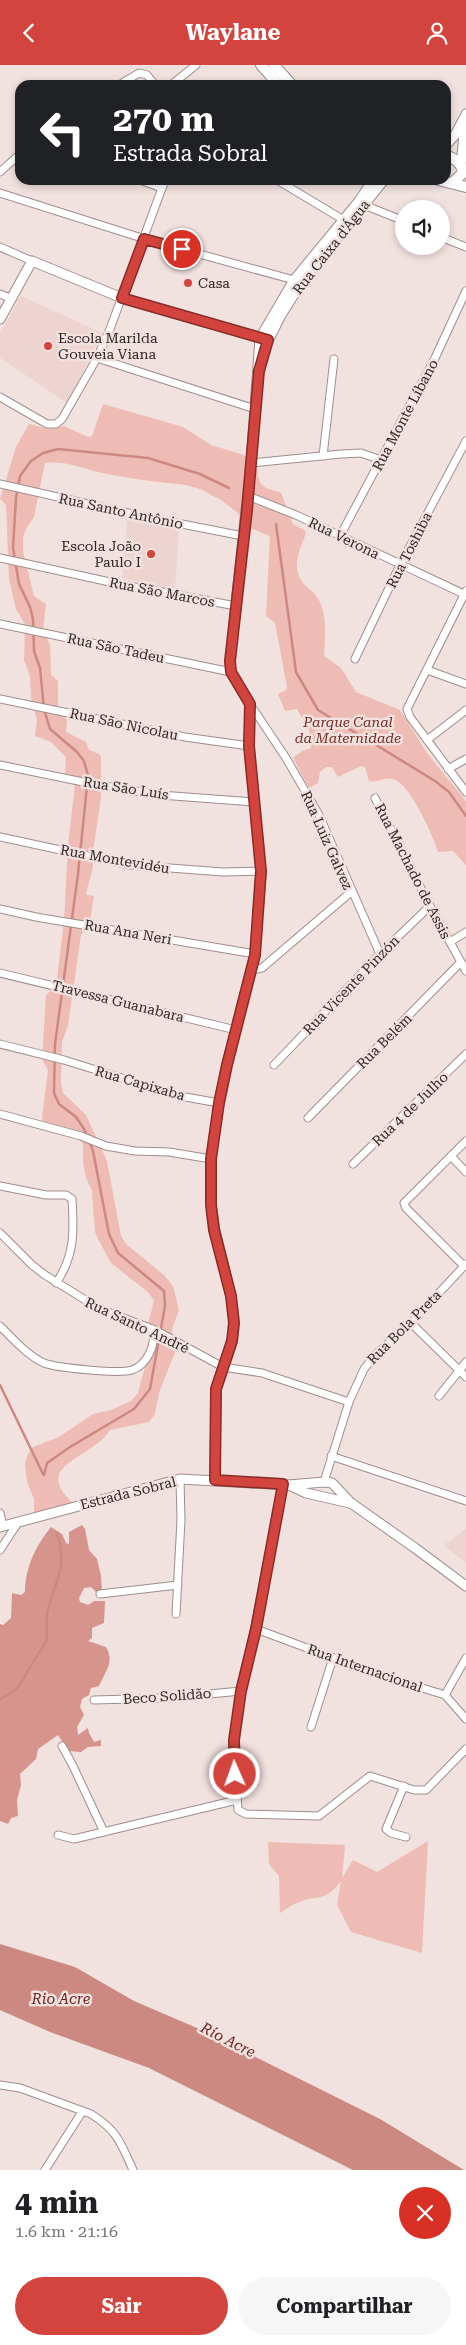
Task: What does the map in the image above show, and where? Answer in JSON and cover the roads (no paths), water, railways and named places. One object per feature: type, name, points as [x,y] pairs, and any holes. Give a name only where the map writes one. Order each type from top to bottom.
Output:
[{"type":"main road","points":[[261,65],[274,80]]},
{"type":"main road","points":[[274,65],[288,80]]},
{"type":"main road","points":[[451,159],[463,168],[463,173],[452,183]]},
{"type":"main road","points":[[452,183],[466,187]]},
{"type":"street","points":[[176,80],[196,65]]},
{"type":"street","points":[[127,80],[139,73],[147,75],[151,80]]},
{"type":"street","points":[[451,139],[466,114]]},
{"type":"street","points":[[463,168],[466,114]]},
{"type":"street","points":[[0,171],[15,158]]},
{"type":"street","points":[[154,185],[162,188]]},
{"type":"street","points":[[0,397],[47,424],[56,424],[62,419],[98,357],[122,298],[163,185]]},
{"type":"street","points":[[285,185],[346,222]]},
{"type":"street","name":"Rua Caixa d'Água","points":[[264,339],[370,185]]},
{"type":"street","name":"Rua Caixa d'Água","points":[[231,672],[230,661],[252,463],[259,371],[264,339],[271,317],[294,280],[346,222],[364,205],[380,185]]},
{"type":"street","points":[[0,193],[144,239],[294,280]]},
{"type":"street","points":[[364,205],[395,217]]},
{"type":"street","points":[[450,241],[466,247]]},
{"type":"street","points":[[0,247],[122,298],[264,339]]},
{"type":"street","points":[[0,319],[32,261]]},
{"type":"street","name":"Rua Monte Líbano","points":[[340,536],[435,359],[466,291]]},
{"type":"street","points":[[0,294],[12,299]]},
{"type":"street","points":[[243,334],[254,332],[271,317]]},
{"type":"street","points":[[98,357],[255,409]]},
{"type":"street","points":[[323,456],[334,359]]},
{"type":"street","name":"Rua Toshiba","points":[[355,659],[400,565],[466,441]]},
{"type":"street","points":[[252,463],[361,453],[381,460]]},
{"type":"street","name":"Rua Santo Antônio","points":[[0,484],[243,536]]},
{"type":"street","name":"Rua Verona","points":[[248,496],[465,594]]},
{"type":"street","name":"Rua São Marcos","points":[[2,558],[119,584],[236,606]]},
{"type":"street","points":[[465,594],[407,709],[410,717],[466,792]]},
{"type":"street","name":"Rua São Tadeu","points":[[0,624],[37,630],[162,659],[231,672]]},
{"type":"street","points":[[427,670],[466,684]]},
{"type":"street","points":[[215,1480],[216,1389],[232,1341],[234,1323],[231,1296],[214,1230],[211,1205],[211,1159],[219,1103],[255,955],[261,871],[249,746],[250,704],[231,672]]},
{"type":"street","name":"Rua São Nicolau","points":[[0,699],[185,737],[249,746]]},
{"type":"street","name":"Rua Luiz Galvez","points":[[250,704],[286,758],[319,815],[380,954]]},
{"type":"street","points":[[427,740],[466,710]]},
{"type":"street","points":[[448,769],[466,759]]},
{"type":"street","name":"Rua São Luís","points":[[0,765],[93,784],[160,795],[254,802]]},
{"type":"street","name":"Rua Machado de Assis","points":[[375,798],[430,906],[466,971]]},
{"type":"street","name":"Rua Montevidéu","points":[[0,837],[85,856],[164,868],[222,873],[261,871]]},
{"type":"street","points":[[252,970],[262,968],[351,891]]},
{"type":"street","name":"Rua Vicente Pinzón","points":[[274,1065],[380,954],[430,906]]},
{"type":"street","name":"Rua Ana Neri","points":[[0,909],[255,955]]},
{"type":"street","points":[[450,942],[466,932]]},
{"type":"street","name":"Rua Belém","points":[[308,1118],[460,963]]},
{"type":"street","name":"Travessa Guanabara","points":[[0,973],[236,1030]]},
{"type":"street","name":"Rua Capixaba","points":[[0,1044],[61,1059],[180,1096],[219,1103]]},
{"type":"street","name":"Rua 4 de Julho","points":[[353,1164],[466,1054]]},
{"type":"street","points":[[0,1114],[102,1144],[135,1151],[169,1152],[211,1159]]},
{"type":"street","points":[[465,1265],[406,1208],[404,1203],[466,1141]]},
{"type":"street","points":[[451,1156],[466,1171]]},
{"type":"street","points":[[0,1186],[46,1195],[66,1195],[72,1199],[72,1250],[66,1268],[56,1283]]},
{"type":"street","name":"Rua Santo André","points":[[0,1233],[32,1265],[56,1283],[100,1309],[154,1330],[223,1367],[262,1373],[349,1402]]},
{"type":"street","name":"Rua Bola Preta","points":[[324,1481],[349,1402],[364,1369],[376,1354],[411,1323],[465,1265]]},
{"type":"street","points":[[411,1323],[466,1377]]},
{"type":"street","points":[[0,1326],[43,1362],[72,1369],[126,1371],[137,1368],[146,1359],[154,1341],[154,1330]]},
{"type":"street","points":[[440,1396],[466,1362]]},
{"type":"street","points":[[331,1456],[466,1501]]},
{"type":"street","points":[[176,1614],[181,1520],[180,1479]]},
{"type":"street","name":"Estrada Sobral","points":[[1,1527],[180,1479],[286,1485],[324,1481],[332,1483],[351,1503],[421,1551],[466,1586]]},
{"type":"street","points":[[306,1493],[310,1482]]},
{"type":"street","points":[[286,1485],[241,1691],[234,1740],[238,1810],[246,1815],[319,1816],[368,1776],[404,1787],[426,1790],[466,1749]]},
{"type":"street","name":"Estrada Sobral","points":[[286,1485],[306,1493],[351,1503]]},
{"type":"street","points":[[332,1498],[336,1487]]},
{"type":"street","points":[[0,1513],[1,1527]]},
{"type":"street","points":[[0,1550],[23,1520]]},
{"type":"street","points":[[100,1593],[178,1585]]},
{"type":"street","name":"Rua Internacional","points":[[256,1629],[332,1658],[445,1695]]},
{"type":"street","points":[[311,1727],[332,1658]]},
{"type":"street","points":[[466,1658],[445,1695],[466,1719]]},
{"type":"street","name":"Beco Solidão","points":[[94,1700],[167,1698],[241,1691]]},
{"type":"street","points":[[62,1746],[104,1832]]},
{"type":"street","points":[[404,1787],[386,1830],[406,1837]]},
{"type":"street","points":[[58,1835],[74,1839],[236,1800]]},
{"type":"street","points":[[0,2085],[20,2088],[95,2117],[113,2131],[133,2170]]},
{"type":"street","points":[[45,2170],[82,2112]]},
{"type":"water","name":"Rio Acre","points":[[0,1944],[75,1967],[134,2001],[197,2028],[380,2119],[464,2170],[353,2170],[149,2068],[50,2032],[0,2010]]},
{"type":"waterway","points":[[44,1475],[47,1463],[134,1409],[150,1389],[165,1306],[164,1291],[118,1253],[109,1234],[93,1151],[84,1129],[76,1117],[59,1104],[54,1093],[55,1044],[78,874],[88,776],[84,761],[77,752],[50,729],[44,709],[40,668],[34,651],[33,619],[30,607],[19,584],[13,548],[16,498],[20,476],[31,461],[43,453],[58,449],[148,458],[200,474],[229,488]]},
{"type":"waterway","points":[[276,524],[296,672],[318,710],[359,735]]},
{"type":"waterway","points":[[368,740],[435,781],[449,792],[466,816]]},
{"type":"waterway","points":[[0,1385],[43,1474]]},
{"type":"waterway","points":[[0,1699],[13,1692],[20,1685],[46,1641],[47,1614],[61,1565],[57,1533]]},
{"type":"place","name":"Casa","points":[[188,283]]},
{"type":"place","name":"Escola Marilda Gouveia Viana","points":[[48,346]]},
{"type":"place","name":"Escola João Paulo I","points":[[151,554]]},
{"type":"park label","name":"Parque Canal da Maternidade","points":[[348,730]]},
{"type":"water label","name":"Río Acre","points":[[228,2040]]}]
